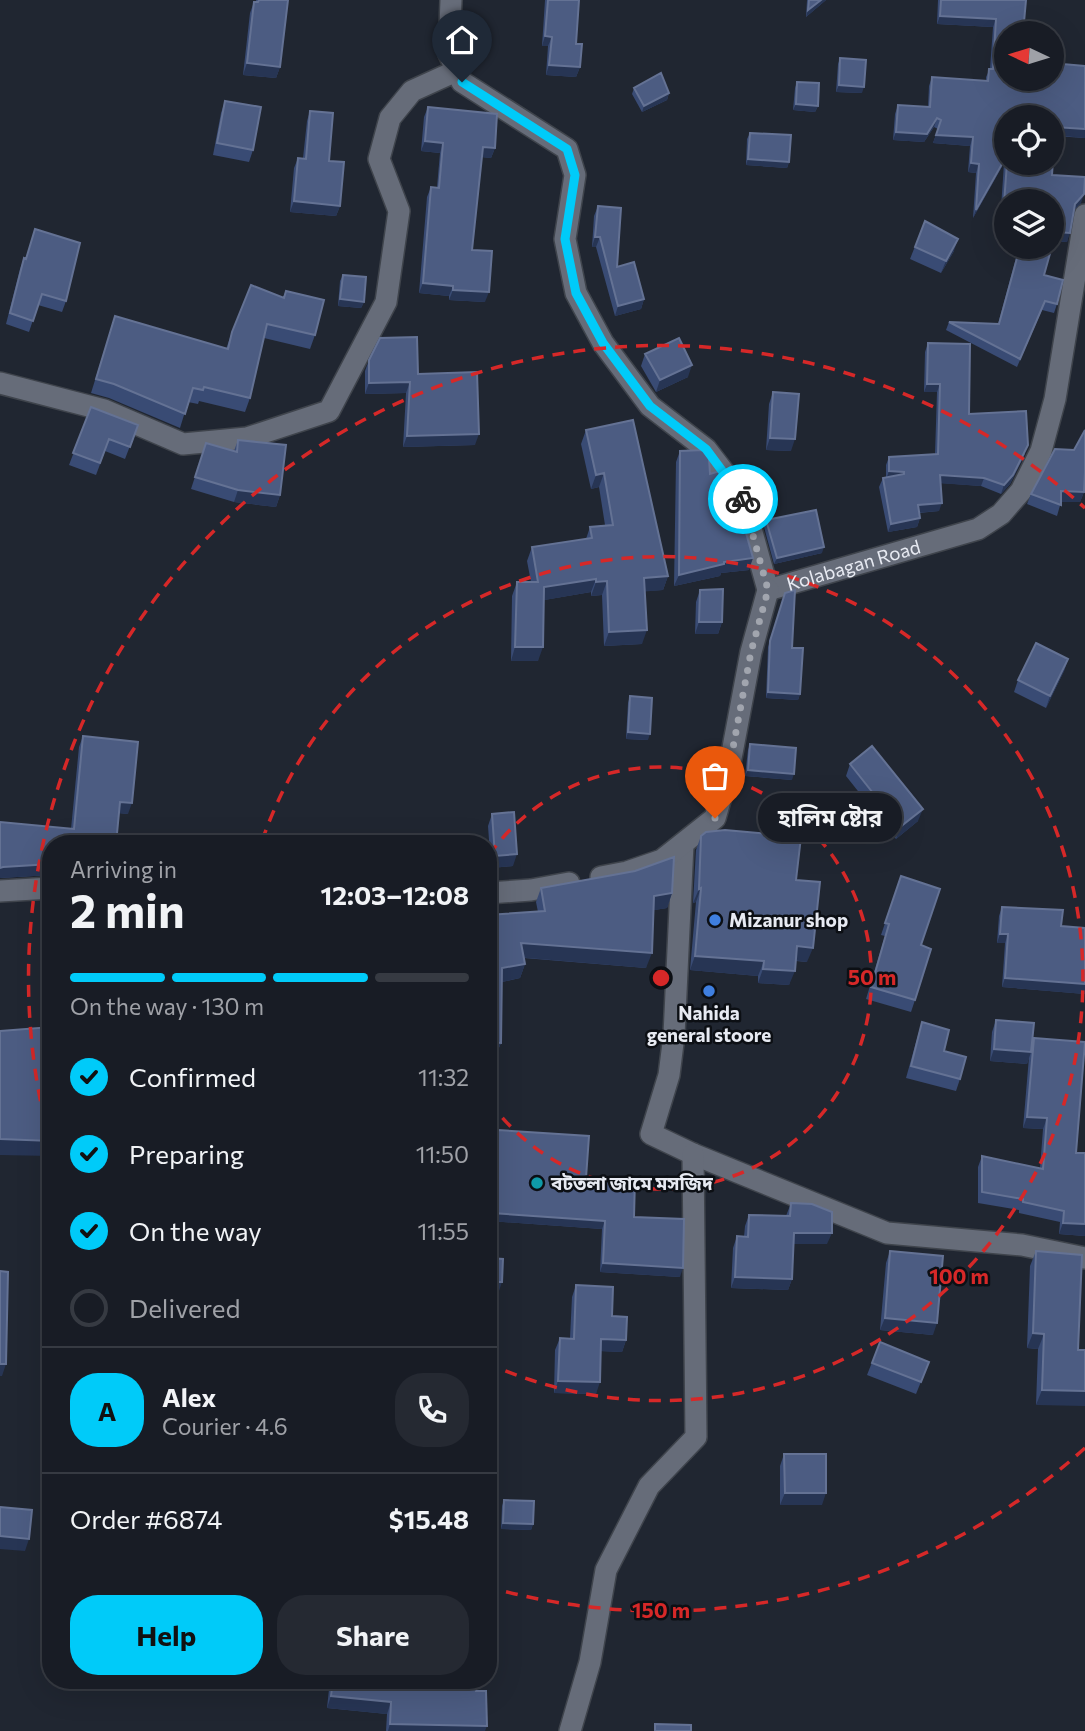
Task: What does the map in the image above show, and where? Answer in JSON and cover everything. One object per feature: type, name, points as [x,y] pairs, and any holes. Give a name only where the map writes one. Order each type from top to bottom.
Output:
[{"type":"street","points":[[0,383],[104,410],[183,444],[247,438],[328,411],[386,302],[399,211],[379,159],[390,118],[412,91],[456,71],[449,54],[451,0]]},
{"type":"street","name":"Kolabagan Road","points":[[456,71],[462,82],[567,149],[575,175],[565,239],[576,293],[603,343],[650,406],[706,449],[742,496],[768,590],[978,528],[1001,514],[1021,491],[1041,451],[1055,399],[1085,215]]},
{"type":"street","points":[[497,892],[531,890],[627,872],[662,860],[715,818],[729,769],[751,652],[768,590]]},
{"type":"street","points":[[683,844],[674,1035],[669,1075],[651,1134],[693,1154],[887,1233],[1022,1245],[1085,1258]]},
{"type":"street","points":[[0,891],[42,889]]},
{"type":"street","points":[[570,1731],[590,1662],[606,1570],[649,1486],[696,1437],[693,1154]]},
{"type":"building","points":[[288,0],[280,67],[247,63],[254,2]]},
{"type":"building","points":[[548,0],[579,0],[576,44],[582,44],[580,67],[549,65],[552,37],[545,36]]},
{"type":"building","points":[[809,0],[821,0],[808,10]]},
{"type":"building","points":[[941,0],[1026,0],[1024,21],[940,16]]},
{"type":"building","points":[[994,52],[994,91],[1064,91],[1064,64],[1085,66],[1085,129],[1064,128],[1064,105],[994,105],[996,175],[976,210],[979,164],[971,163],[973,137],[936,135],[941,120],[937,118],[927,134],[896,132],[898,105],[930,107],[932,77],[988,81],[989,69],[993,69]]},
{"type":"building","points":[[840,58],[866,60],[864,87],[839,85]]},
{"type":"building","points":[[661,73],[669,93],[644,106],[634,88]]},
{"type":"building","points":[[797,82],[819,83],[818,106],[796,104]]},
{"type":"building","points":[[225,101],[261,107],[253,150],[217,143]]},
{"type":"building","points":[[428,107],[497,114],[495,148],[483,147],[472,250],[492,251],[489,292],[453,290],[453,286],[423,283],[431,187],[439,188],[443,143],[425,141]]},
{"type":"building","points":[[310,111],[333,113],[329,161],[344,162],[340,206],[294,201],[298,158],[306,159]]},
{"type":"building","points":[[750,133],[791,135],[789,162],[748,159]]},
{"type":"building","points":[[1006,175],[1085,177],[1084,194],[1075,204],[1070,233],[1064,233],[1064,189],[1005,189]]},
{"type":"building","points":[[598,206],[621,208],[617,267],[634,262],[644,299],[618,306],[600,237],[595,237]]},
{"type":"building","points":[[925,221],[958,239],[946,261],[915,247]]},
{"type":"building","points":[[35,229],[80,243],[66,301],[42,294],[33,321],[10,313],[24,258],[26,259]]},
{"type":"building","points":[[1017,259],[1049,259],[1044,275],[1063,280],[1057,304],[1045,301],[1020,359],[949,322],[999,324]]},
{"type":"building","points":[[343,275],[366,277],[364,302],[340,299]]},
{"type":"building","points":[[251,285],[284,298],[286,291],[324,300],[315,335],[267,324],[250,398],[204,387],[203,390],[193,388],[185,414],[96,379],[115,316],[228,349]]},
{"type":"building","points":[[417,337],[418,374],[477,372],[479,434],[407,436],[410,382],[369,383],[369,360],[380,338]]},
{"type":"building","points":[[679,338],[692,365],[660,380],[645,354]]},
{"type":"building","points":[[928,343],[970,344],[969,414],[1026,411],[1028,445],[1013,475],[1004,485],[984,478],[940,475],[942,503],[918,505],[920,518],[891,524],[883,478],[904,472],[889,471],[889,457],[938,454],[940,384],[927,384]]},
{"type":"building","points":[[773,392],[799,394],[795,439],[770,438]]},
{"type":"building","points":[[91,407],[138,425],[130,447],[109,439],[100,463],[73,453]]},
{"type":"building","points":[[633,420],[668,576],[644,578],[647,630],[609,632],[607,581],[596,582],[596,579],[544,587],[543,647],[515,647],[517,582],[538,582],[532,547],[592,538],[590,527],[613,525],[604,473],[596,475],[586,430]]},
{"type":"building","points":[[1085,430],[1084,492],[1061,491],[1061,505],[1031,494],[1055,449],[1074,450]]},
{"type":"building","points":[[238,440],[286,445],[280,495],[238,490],[195,477],[206,443],[237,452]]},
{"type":"building","points":[[704,450],[709,458],[710,474],[720,471],[734,490],[753,558],[724,562],[679,575],[680,451]]},
{"type":"building","points":[[816,510],[824,547],[777,558],[766,520]]},
{"type":"building","points":[[723,589],[722,622],[699,622],[700,590]]},
{"type":"building","points":[[795,590],[792,648],[803,648],[800,694],[768,692],[770,641],[785,593]]},
{"type":"building","points":[[1036,643],[1068,659],[1050,696],[1018,680]]},
{"type":"building","points":[[630,696],[652,698],[650,734],[628,732]]},
{"type":"building","points":[[83,736],[138,742],[132,803],[120,802],[117,835],[42,835],[42,865],[0,868],[0,822],[74,829]]},
{"type":"building","points":[[750,744],[796,748],[794,774],[748,770]]},
{"type":"building","points":[[872,746],[923,809],[900,827],[850,764]]},
{"type":"building","points":[[514,812],[517,854],[497,856],[497,835],[494,835],[492,814]]},
{"type":"building","points":[[725,830],[801,837],[796,880],[820,882],[813,948],[797,946],[795,971],[763,969],[764,961],[695,956],[701,888],[699,889],[701,836],[706,832]]},
{"type":"building","points":[[674,857],[672,893],[654,896],[652,953],[521,943],[525,964],[502,968],[501,1043],[497,1043],[497,914],[545,911],[541,888],[635,871]]},
{"type":"building","points":[[901,876],[940,889],[921,945],[931,949],[915,1000],[871,987],[889,924],[885,923]]},
{"type":"building","points":[[1002,907],[1063,910],[1061,926],[1085,928],[1085,984],[1005,978],[1008,934],[1000,934]]},
{"type":"building","points":[[996,1020],[1034,1023],[1031,1052],[994,1049]]},
{"type":"building","points":[[922,1022],[949,1030],[944,1051],[966,1057],[960,1079],[911,1066]]},
{"type":"building","points":[[42,1028],[42,1141],[0,1139],[0,1031]]},
{"type":"building","points":[[1034,1038],[1085,1042],[1076,1153],[1085,1153],[1085,1224],[1063,1223],[1064,1211],[1023,1202],[1023,1199],[982,1192],[982,1156],[1043,1169],[1047,1118],[1027,1117]]},
{"type":"building","points":[[498,1130],[589,1136],[586,1178],[635,1178],[634,1217],[684,1219],[683,1268],[603,1263],[605,1221],[497,1213]]},
{"type":"building","points":[[791,1203],[812,1204],[832,1212],[832,1233],[794,1233],[792,1279],[735,1277],[737,1236],[748,1237],[749,1215],[790,1216]]},
{"type":"building","points":[[890,1251],[943,1256],[937,1323],[885,1318]]},
{"type":"building","points":[[1036,1251],[1082,1255],[1078,1350],[1085,1350],[1085,1391],[1042,1390],[1044,1334],[1033,1333]]},
{"type":"building","points":[[497,1259],[503,1259],[502,1282],[497,1282]]},
{"type":"building","points":[[0,1271],[8,1272],[6,1364],[0,1364]]},
{"type":"building","points":[[576,1285],[613,1287],[612,1316],[627,1317],[626,1340],[601,1339],[600,1382],[558,1381],[560,1338],[574,1339]]},
{"type":"building","points":[[880,1342],[929,1362],[921,1382],[872,1363]]},
{"type":"building","points":[[784,1454],[826,1454],[826,1493],[785,1493]]},
{"type":"building","points":[[504,1500],[534,1501],[533,1524],[503,1523]]},
{"type":"building","points":[[0,1507],[32,1510],[29,1539],[0,1536]]},
{"type":"building","points":[[332,1689],[476,1689],[486,1691],[487,1726],[390,1724],[391,1702],[331,1696]]},
{"type":"building","points":[[655,1724],[691,1725],[691,1731],[655,1731]]},
{"type":"way so far","points":[[715,818],[729,769],[751,652],[768,590],[743,499]]},
{"type":"place","name":"হালিম ষ্টোর","points":[[715,818]]},
{"type":"place","name":"Mizanur shop","points":[[715,920]]},
{"type":"place","name":"Nahida general stoore","points":[[709,991]]},
{"type":"place","name":"বটতলা জামে মসজিদ","points":[[537,1183]]},
{"type":"route","points":[[462,82],[567,149],[575,175],[565,239],[576,293],[603,343],[650,406],[706,449],[743,499]]}]
